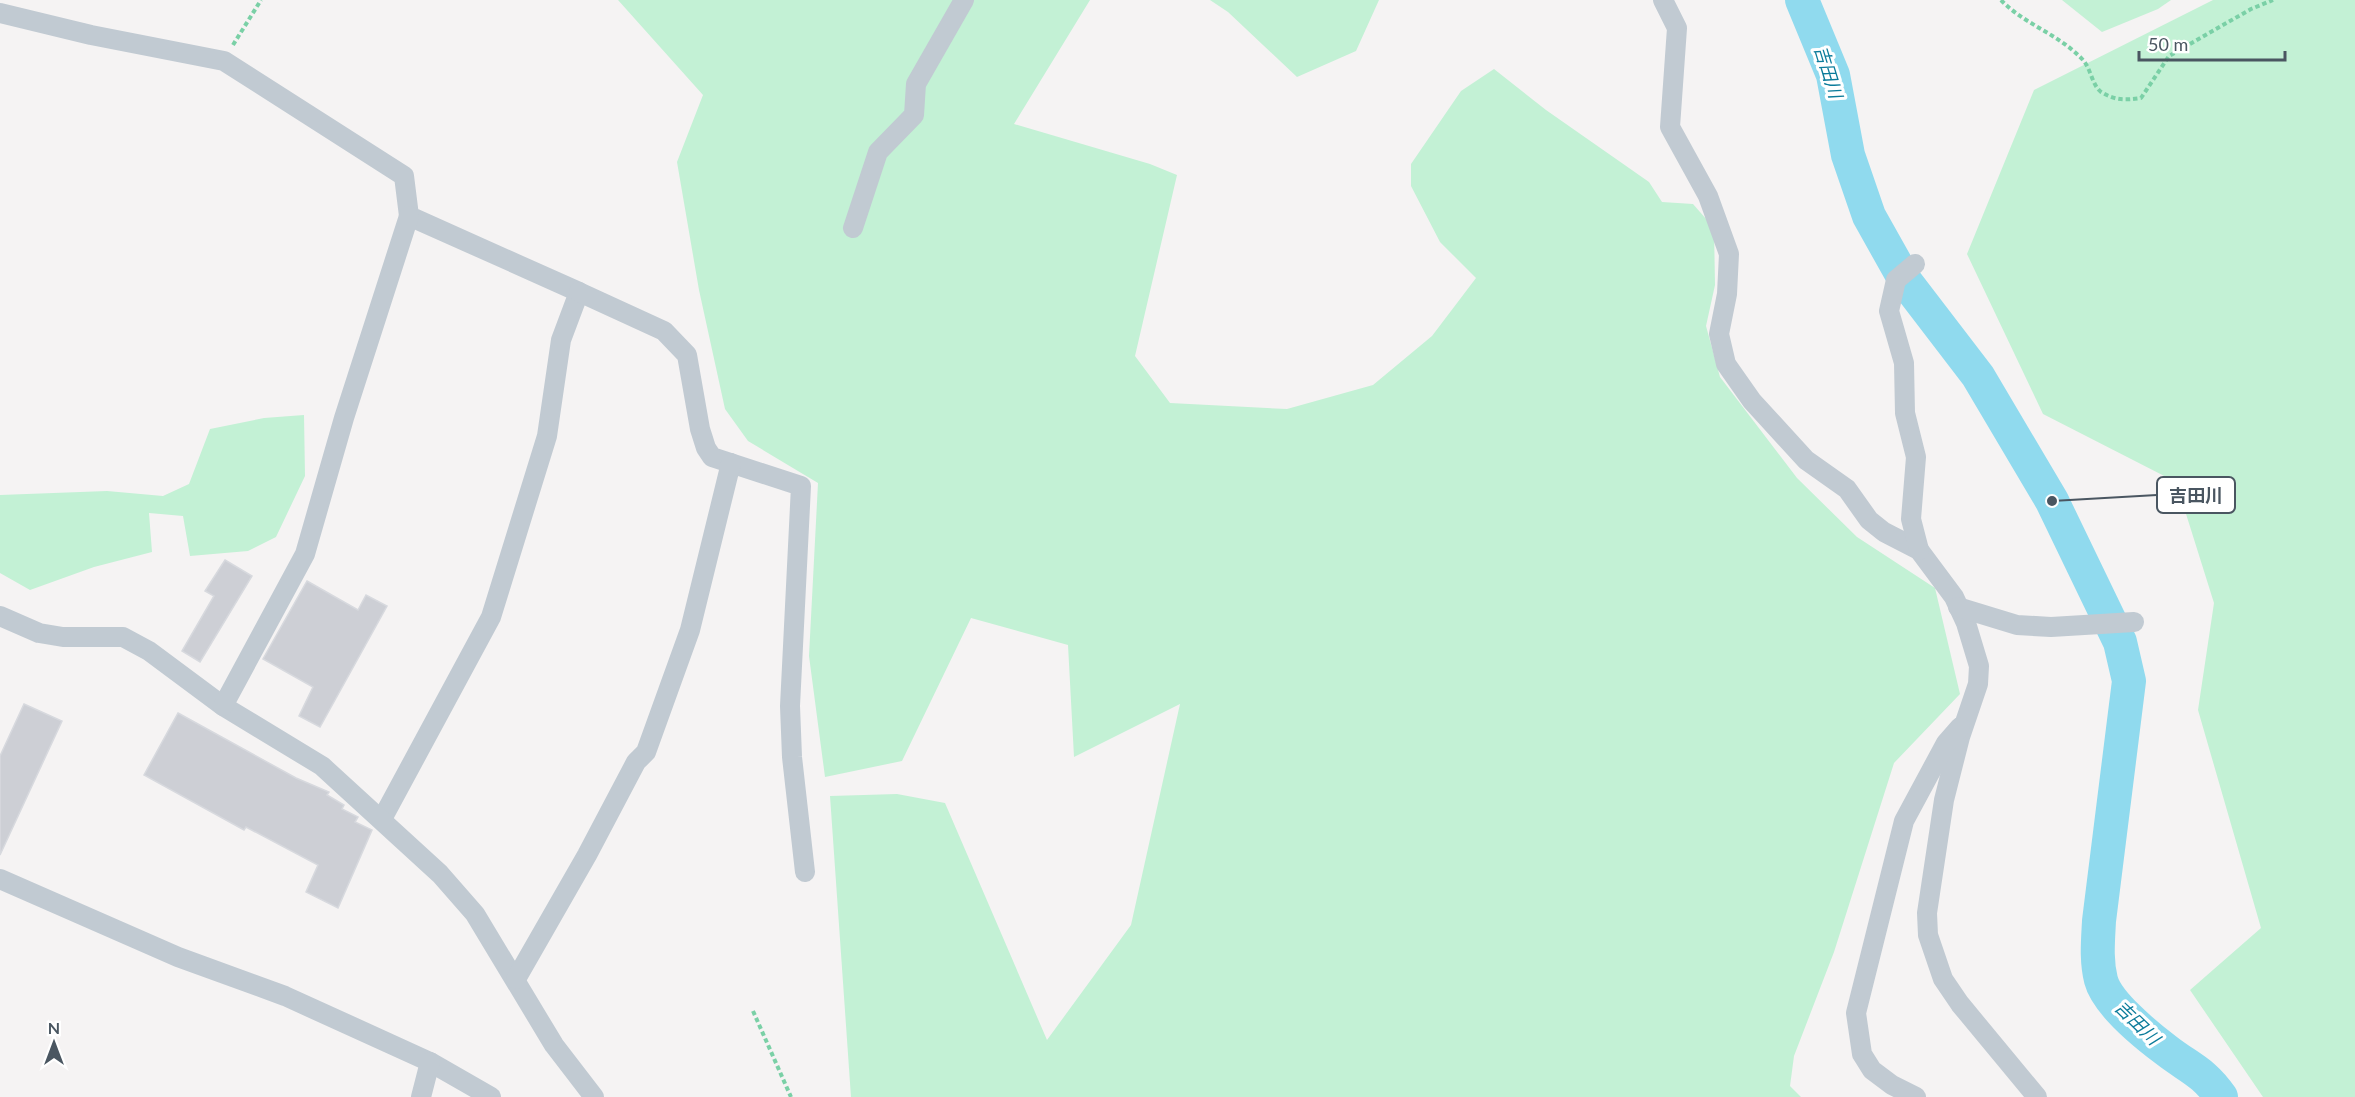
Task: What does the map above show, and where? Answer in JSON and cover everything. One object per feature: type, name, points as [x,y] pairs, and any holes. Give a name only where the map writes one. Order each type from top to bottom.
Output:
[{"type":"street","points":[[853,228],[878,152],[914,115],[916,84],[964,0]]},
{"type":"street","points":[[1663,0],[1677,28],[1670,126],[1708,196],[1729,254],[1730,271],[1719,334],[1726,364],[1752,400],[1806,460],[1847,489],[1869,520],[1884,532],[1919,550]]},
{"type":"street","points":[[0,13],[101,38],[224,61],[404,176],[409,216],[344,418],[305,554],[223,706]]},
{"type":"street","points":[[409,216],[664,331],[687,355],[706,448],[712,457],[801,486],[790,706],[792,757],[805,872]]},
{"type":"street","points":[[1915,264],[1896,280],[1890,311],[1904,363],[1905,413],[1916,457],[1911,519],[1919,550],[1958,607],[1966,623],[1978,666],[1978,684],[1944,800],[1927,913],[1928,935],[1943,979],[1960,1004],[2037,1097]]},
{"type":"street","points":[[382,819],[491,617],[547,436],[561,340],[579,292]]},
{"type":"street","points":[[516,980],[587,855],[636,762],[646,752],[690,630],[731,463]]},
{"type":"street","points":[[1958,607],[2017,625],[2051,627],[2134,622]]},
{"type":"street","points":[[0,616],[39,633],[63,637],[123,637],[149,651],[223,706],[322,766],[440,873],[475,914],[554,1045],[594,1097]]},
{"type":"street","points":[[1916,1097],[1892,1085],[1872,1070],[1862,1054],[1856,1013],[1904,821],[1946,743],[1967,719]]},
{"type":"street","points":[[0,879],[178,957],[285,996],[430,1062],[491,1097]]},
{"type":"street","points":[[421,1097],[430,1062]]},
{"type":"path","points":[[224,61],[261,0]]},
{"type":"path","points":[[2001,0],[2016,16],[2062,40],[2085,62],[2098,90],[2118,101],[2141,98],[2169,56],[2251,9],[2274,0]]},
{"type":"path","points":[[753,1011],[792,1097]]},
{"type":"green space","points":[[618,0],[1090,0],[1014,124],[1150,164],[1177,175],[1135,356],[1170,403],[1287,409],[1373,385],[1432,336],[1476,278],[1440,242],[1411,186],[1411,164],[1461,91],[1494,69],[1546,110],[1649,182],[1662,202],[1693,204],[1714,228],[1715,285],[1706,326],[1720,377],[1797,478],[1857,537],[1935,588],[1960,694],[1894,763],[1834,952],[1794,1056],[1790,1086],[1801,1097],[851,1097],[830,796],[897,794],[945,803],[1047,1040],[1131,925],[1180,704],[1074,757],[1068,645],[971,618],[902,761],[825,777],[809,656],[818,483],[748,441],[725,409],[699,290],[677,162],[703,95]]},
{"type":"green space","points":[[1210,0],[1379,0],[1356,51],[1297,77],[1228,12]]},
{"type":"green space","points":[[2062,0],[2171,0],[2158,9],[2102,32]]},
{"type":"green space","points":[[2213,0],[2355,0],[2355,1097],[2263,1097],[2190,990],[2261,928],[2198,710],[2214,603],[2176,482],[2043,414],[1967,254],[2034,90]]},
{"type":"green space","points":[[304,415],[305,476],[276,537],[248,551],[190,556],[183,516],[149,513],[152,552],[94,567],[30,590],[0,573],[0,495],[107,491],[163,496],[189,484],[210,429],[264,418]]},
{"type":"building","points":[[225,560],[252,576],[200,662],[182,651],[214,596],[205,591]]},
{"type":"building","points":[[307,581],[358,610],[366,595],[387,606],[320,727],[299,716],[313,687],[263,659]]},
{"type":"building","points":[[24,704],[62,721],[0,855],[0,756]]},
{"type":"building","points":[[178,713],[296,778],[329,792],[327,795],[344,805],[342,809],[358,817],[355,822],[372,830],[338,908],[306,892],[318,865],[246,827],[244,830],[144,775]]},
{"type":"waterway","name":"吉田川","points":[[1802,0],[1833,75],[1848,155],[1869,216],[1906,282],[1978,376],[2052,501],[2120,642],[2129,681],[2099,921],[2098,958],[2101,980],[2111,999],[2128,1018],[2158,1044],[2202,1075],[2221,1097]]},
{"type":"place","name":"吉田川","points":[[2052,501]]}]
